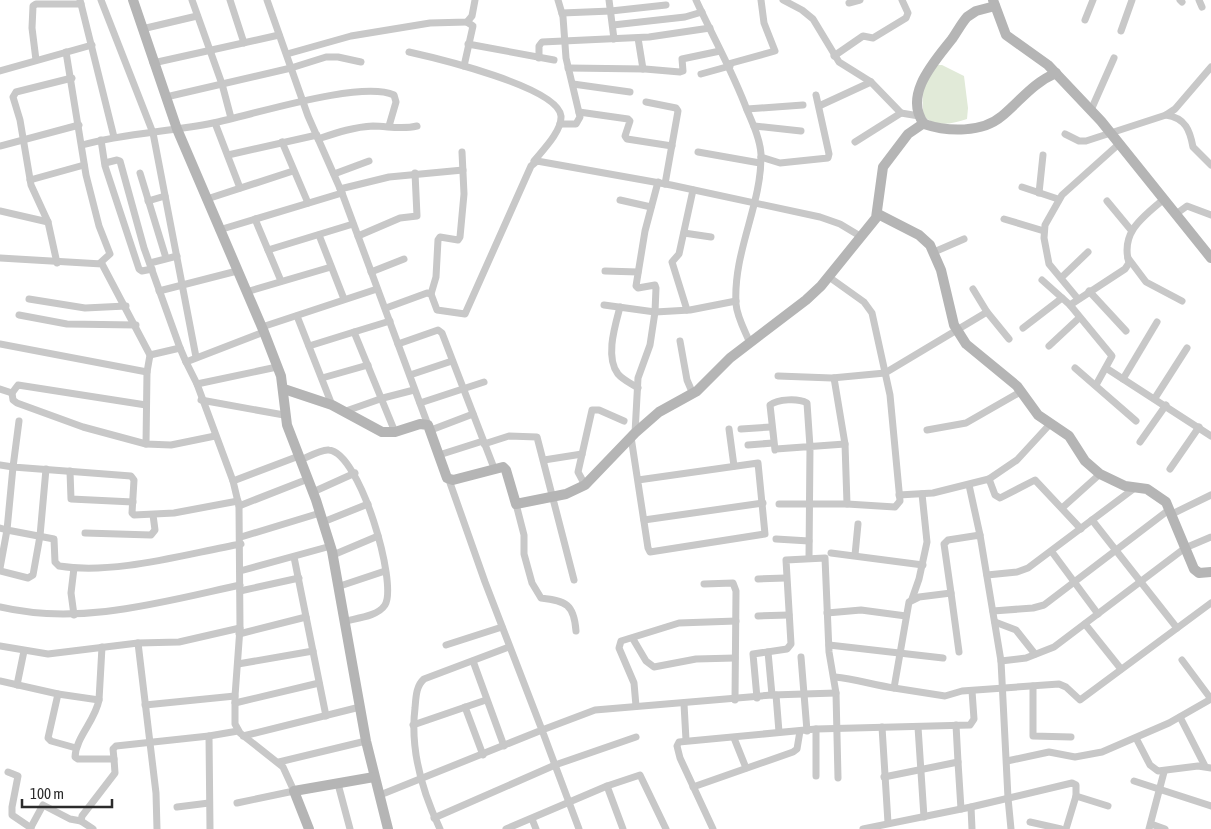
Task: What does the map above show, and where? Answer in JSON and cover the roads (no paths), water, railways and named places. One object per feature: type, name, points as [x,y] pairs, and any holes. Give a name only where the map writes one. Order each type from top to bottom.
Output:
[{"type":"street","points":[[101,0],[153,133],[177,256],[186,285],[196,357]]},
{"type":"street","points":[[133,0],[177,129],[277,367],[284,390],[284,415],[313,492],[332,550],[340,586],[366,740],[374,777],[384,794],[388,829]]},
{"type":"street","points":[[192,0],[222,84],[231,118]]},
{"type":"street","points":[[230,0],[244,43]]},
{"type":"street","points":[[267,0],[303,103],[341,191],[386,308],[446,477],[449,480],[509,646],[579,829]]},
{"type":"street","points":[[467,22],[472,16],[475,0]]},
{"type":"street","points":[[558,0],[562,13],[568,68],[579,112],[579,121],[576,124],[560,124]]},
{"type":"street","points":[[609,0],[614,39]]},
{"type":"street","points":[[696,0],[720,51],[729,65],[754,126],[760,160],[756,203],[743,238],[736,301],[739,316],[750,343]]},
{"type":"street","points":[[700,74],[775,51],[764,23],[761,0]]},
{"type":"street","points":[[783,0],[810,16],[834,56],[843,65],[871,82],[901,113],[959,130],[988,124],[1002,116],[1034,85],[1056,73]]},
{"type":"street","points":[[849,3],[860,0]]},
{"type":"street","points":[[834,56],[863,36],[873,38],[906,18],[908,13],[902,0]]},
{"type":"street","points":[[1085,20],[1093,0]]},
{"type":"street","points":[[1121,31],[1132,0]]},
{"type":"street","points":[[36,60],[32,28],[33,6],[36,4],[81,2],[114,137]]},
{"type":"street","points":[[516,504],[574,491],[585,485],[633,435],[666,407],[693,394],[730,358],[792,313],[828,277],[878,214],[877,199],[883,167],[921,119],[919,88],[930,68],[970,14],[994,3],[1002,27],[1010,40],[1042,60],[1091,110],[1120,143],[1211,258]]},
{"type":"street","points":[[562,13],[611,12],[666,5]]},
{"type":"street","points":[[613,25],[685,17],[702,12]]},
{"type":"street","points":[[142,29],[197,16]]},
{"type":"street","points":[[286,54],[351,36],[430,23],[467,22],[473,26],[464,66]]},
{"type":"street","points":[[539,58],[539,46],[542,42],[638,38],[683,34],[710,28]]},
{"type":"street","points":[[153,63],[279,35]]},
{"type":"street","points":[[638,38],[643,69]]},
{"type":"street","points":[[468,44],[554,60]]},
{"type":"street","points":[[0,71],[92,45]]},
{"type":"street","points":[[568,68],[643,69],[682,72],[682,59],[720,51]]},
{"type":"street","points":[[0,258],[57,263],[100,264],[110,254],[93,204],[84,165],[72,78],[66,52]]},
{"type":"street","points":[[409,52],[464,66],[517,84],[542,95],[559,111],[560,124],[534,162],[465,314],[437,310],[430,294],[436,277],[438,240],[440,237],[458,240],[460,237],[464,194],[462,152]]},
{"type":"street","points":[[166,97],[332,57],[361,62]]},
{"type":"street","points":[[1091,110],[1114,58]]},
{"type":"street","points":[[1065,134],[1082,142],[1112,134],[1166,115],[1176,109],[1211,67]]},
{"type":"street","points":[[57,263],[48,222],[30,180],[19,115],[13,102],[14,93],[72,78]]},
{"type":"street","points":[[819,106],[871,82]]},
{"type":"street","points":[[573,84],[630,92]]},
{"type":"street","points":[[82,145],[114,137],[215,123],[334,94],[364,91],[391,93],[396,98],[389,126]]},
{"type":"street","points":[[698,152],[780,163],[828,158],[829,154],[816,96]]},
{"type":"street","points":[[638,480],[758,464],[766,532],[763,536],[655,552],[650,552],[648,548],[638,480],[633,435],[638,378],[650,345],[655,312],[656,286],[636,288],[651,207],[661,183],[672,146],[678,109],[646,102]]},
{"type":"street","points":[[747,109],[803,105]]},
{"type":"street","points":[[579,112],[628,119],[630,121],[625,136],[627,139],[672,146]]},
{"type":"street","points":[[855,142],[901,113]]},
{"type":"street","points":[[1166,115],[1177,118],[1186,126],[1192,136],[1193,147],[1211,165]]},
{"type":"street","points":[[215,123],[240,188]]},
{"type":"street","points":[[0,146],[78,125]]},
{"type":"street","points":[[228,155],[355,128],[389,126],[399,129],[416,126]]},
{"type":"street","points":[[754,126],[801,131]]},
{"type":"street","points":[[102,140],[105,163],[139,270],[142,271],[166,258],[177,256]]},
{"type":"street","points":[[282,142],[293,172],[308,203]]},
{"type":"street","points":[[1078,299],[1062,277],[1049,264],[1044,231],[1047,220],[1058,199],[1120,143]]},
{"type":"street","points":[[1039,193],[1043,155]]},
{"type":"street","points":[[105,163],[120,160],[159,291],[180,348],[197,384],[201,400],[233,481],[239,503],[241,540],[240,631],[235,724],[241,733],[279,762],[294,791],[309,829]]},
{"type":"street","points":[[534,162],[543,160],[661,183],[831,220],[860,236]]},
{"type":"street","points":[[334,174],[369,161]]},
{"type":"street","points":[[30,180],[84,165]]},
{"type":"street","points":[[219,230],[389,177],[415,173],[463,170]]},
{"type":"street","points":[[207,199],[293,172]]},
{"type":"street","points":[[140,173],[166,258]]},
{"type":"street","points":[[358,236],[400,218],[417,216],[415,173]]},
{"type":"street","points":[[1022,187],[1058,199]]},
{"type":"street","points":[[687,310],[672,262],[679,254],[693,190]]},
{"type":"street","points":[[148,200],[165,196]]},
{"type":"street","points":[[1070,305],[1089,291],[1121,273],[1128,266],[1127,240],[1131,230],[1164,199]]},
{"type":"street","points":[[620,200],[651,207]]},
{"type":"street","points":[[1107,201],[1131,230]]},
{"type":"street","points":[[1176,214],[1187,206],[1211,215]]},
{"type":"street","points":[[0,211],[48,222]]},
{"type":"street","points":[[878,214],[926,240],[934,252],[941,270],[957,332],[971,349],[1022,391],[1038,415],[1069,436],[1085,461],[1100,474],[1115,482],[1136,486],[1155,493],[1171,511],[1196,572],[1211,572]]},
{"type":"street","points":[[254,219],[281,281]]},
{"type":"street","points":[[1004,219],[1044,231]]},
{"type":"street","points":[[268,250],[353,224]]},
{"type":"street","points":[[684,233],[711,237]]},
{"type":"street","points":[[319,235],[344,299]]},
{"type":"street","points":[[934,252],[964,239]]},
{"type":"street","points":[[1062,277],[1088,252]]},
{"type":"street","points":[[1127,257],[1146,282],[1182,301]]},
{"type":"street","points":[[371,272],[404,260]]},
{"type":"street","points":[[100,264],[126,306],[150,355],[147,372],[146,444]]},
{"type":"street","points":[[246,292],[330,267]]},
{"type":"street","points":[[159,291],[237,271]]},
{"type":"street","points":[[605,271],[638,272]]},
{"type":"street","points":[[780,504],[810,503],[895,507],[899,505],[890,396],[872,313],[864,302],[828,277]]},
{"type":"street","points":[[1042,280],[1070,305],[1112,356],[1096,385]]},
{"type":"street","points":[[186,362],[297,316],[378,289]]},
{"type":"street","points":[[973,289],[987,312],[1009,339]]},
{"type":"street","points":[[1089,291],[1126,331]]},
{"type":"street","points":[[386,308],[425,293],[430,294]]},
{"type":"street","points":[[1023,328],[1062,298]]},
{"type":"street","points":[[29,299],[85,308],[126,306]]},
{"type":"street","points":[[604,305],[655,312],[687,310],[736,301]]},
{"type":"street","points":[[620,308],[612,338],[615,369],[620,376],[638,388]]},
{"type":"street","points":[[778,376],[834,378],[885,373],[957,332],[987,312]]},
{"type":"street","points":[[19,315],[67,324],[136,325]]},
{"type":"street","points":[[297,316],[332,405]]},
{"type":"street","points":[[1049,346],[1079,318]]},
{"type":"street","points":[[309,346],[390,321]]},
{"type":"street","points":[[1123,379],[1157,322]]},
{"type":"street","points":[[398,344],[438,330],[442,333],[494,468]]},
{"type":"street","points":[[354,332],[395,432]]},
{"type":"street","points":[[680,341],[687,380],[693,394]]},
{"type":"street","points":[[0,344],[147,372]]},
{"type":"street","points":[[150,355],[180,348]]},
{"type":"street","points":[[1155,398],[1187,348]]},
{"type":"street","points":[[410,375],[452,361]]},
{"type":"street","points":[[322,378],[368,365]]},
{"type":"street","points":[[197,384],[206,384],[277,367]]},
{"type":"street","points":[[1075,368],[1136,421]]},
{"type":"street","points":[[1106,368],[1166,405],[1211,436]]},
{"type":"street","points":[[834,378],[845,444],[847,504]]},
{"type":"street","points":[[420,403],[484,382]]},
{"type":"street","points":[[12,392],[18,385],[146,405]]},
{"type":"street","points":[[0,389],[12,392]]},
{"type":"street","points":[[284,390],[346,411],[375,430],[395,432],[420,424],[429,428],[473,414]]},
{"type":"street","points":[[346,411],[382,398],[414,390]]},
{"type":"street","points":[[927,430],[966,423],[1022,391]]},
{"type":"street","points":[[12,392],[14,400],[17,402],[83,427],[146,444],[165,446],[215,436]]},
{"type":"street","points":[[201,400],[284,415]]},
{"type":"street","points":[[809,558],[810,447],[806,402],[786,400],[771,404],[771,427],[775,450],[810,447],[845,444]]},
{"type":"street","points":[[1140,442],[1166,405]]},
{"type":"street","points":[[585,485],[578,476],[592,410],[599,410],[624,421]]},
{"type":"street","points":[[19,421],[0,569],[32,577],[40,536],[46,470]]},
{"type":"street","points":[[899,496],[969,486],[989,479],[1021,456],[1050,423]]},
{"type":"street","points":[[741,429],[771,427]]},
{"type":"street","points":[[1170,469],[1199,428]]},
{"type":"street","points":[[729,429],[734,466]]},
{"type":"street","points":[[439,455],[509,436],[535,436],[538,439],[544,460],[551,497],[574,580]]},
{"type":"street","points":[[748,445],[773,443]]},
{"type":"street","points":[[233,481],[324,450],[331,450],[355,473],[368,504],[378,536],[385,571],[387,597],[383,608],[374,613],[346,621]]},
{"type":"street","points":[[544,460],[582,454]]},
{"type":"street","points":[[0,466],[131,476],[134,480],[132,502],[134,515],[185,512],[239,503],[308,479]]},
{"type":"street","points":[[449,480],[494,468],[503,467],[506,470],[524,535],[523,550],[535,591],[541,598],[559,600],[570,607],[575,618],[576,631]]},
{"type":"street","points":[[70,471],[71,499],[132,502]]},
{"type":"street","points":[[313,492],[355,473]]},
{"type":"street","points":[[1062,508],[1100,474]]},
{"type":"street","points":[[989,479],[995,495],[1000,498],[1035,480],[1081,529]]},
{"type":"street","points":[[969,486],[980,535],[1001,661],[1011,829]]},
{"type":"street","points":[[987,575],[1023,571],[1052,552],[1136,486]]},
{"type":"street","points":[[894,688],[908,604],[912,599],[923,565],[928,533],[922,494]]},
{"type":"street","points":[[993,611],[1038,608],[1171,511],[1211,495]]},
{"type":"street","points":[[644,520],[763,502]]},
{"type":"street","points":[[4,529],[55,540],[56,565],[74,568],[94,568],[150,561],[241,540],[368,504]]},
{"type":"street","points":[[85,534],[151,535],[155,530],[153,515]]},
{"type":"street","points":[[1092,520],[1142,580],[1176,628]]},
{"type":"street","points":[[855,555],[858,524]]},
{"type":"street","points":[[959,652],[944,544],[948,540],[980,535]]},
{"type":"street","points":[[240,571],[294,556],[332,550],[378,536]]},
{"type":"street","points":[[1001,661],[1035,654],[1054,647],[1185,548],[1211,537]]},
{"type":"street","points":[[776,539],[809,541]]},
{"type":"street","points":[[1052,552],[1098,614]]},
{"type":"street","points":[[832,553],[923,565]]},
{"type":"street","points":[[294,556],[326,716]]},
{"type":"street","points":[[757,698],[752,656],[754,653],[790,647],[785,563],[788,559],[826,559],[826,612],[830,658],[835,677],[838,778]]},
{"type":"street","points":[[74,568],[72,593],[74,615]]},
{"type":"street","points":[[340,586],[385,571]]},
{"type":"street","points":[[0,607],[42,614],[74,615],[299,578]]},
{"type":"street","points":[[758,579],[786,578]]},
{"type":"street","points":[[704,584],[734,583],[736,591],[735,700]]},
{"type":"street","points":[[912,599],[951,593]]},
{"type":"street","points":[[835,677],[852,678],[870,685],[946,696],[1002,688],[1062,685],[1080,700],[1211,602]]},
{"type":"street","points":[[826,612],[861,610],[906,616]]},
{"type":"street","points":[[758,616],[789,615]]},
{"type":"street","points":[[0,646],[48,654],[138,643],[179,642],[306,617]]},
{"type":"street","points":[[636,706],[634,683],[619,645],[622,640],[633,639],[679,623],[736,621]]},
{"type":"street","points":[[995,622],[1003,623],[1016,630],[1035,654]]},
{"type":"street","points":[[1085,624],[1121,669]]},
{"type":"street","points":[[446,645],[502,627]]},
{"type":"street","points":[[633,639],[646,661],[654,667],[696,659],[735,658]]},
{"type":"street","points":[[138,643],[156,793],[157,829]]},
{"type":"street","points":[[829,645],[944,658]]},
{"type":"street","points":[[440,829],[434,818],[422,780],[413,738],[416,691],[422,681],[509,646]]},
{"type":"street","points":[[102,647],[99,700],[92,721],[76,748],[76,757],[78,759],[114,759]]},
{"type":"street","points":[[17,685],[24,651]]},
{"type":"street","points":[[238,664],[313,651]]},
{"type":"street","points":[[768,652],[779,732]]},
{"type":"street","points":[[693,787],[796,750],[803,731],[805,694],[801,657]]},
{"type":"street","points":[[1007,761],[1049,752],[1075,757],[1102,752],[1180,718],[1211,699],[1182,660]]},
{"type":"street","points":[[473,661],[504,746]]},
{"type":"street","points":[[0,681],[58,694],[99,700]]},
{"type":"street","points":[[145,705],[235,699],[319,683]]},
{"type":"street","points":[[1034,686],[1033,736],[1071,736]]},
{"type":"street","points":[[713,829],[693,787],[677,746],[680,742],[816,729],[970,725],[974,721],[972,691]]},
{"type":"street","points":[[384,794],[589,711],[735,700],[774,695],[836,693]]},
{"type":"street","points":[[58,694],[48,738],[76,748]]},
{"type":"street","points":[[413,725],[486,700]]},
{"type":"street","points":[[684,704],[686,740]]},
{"type":"street","points":[[81,821],[83,813],[115,773],[114,746],[241,733],[326,716],[360,707]]},
{"type":"street","points":[[465,707],[483,755]]},
{"type":"street","points":[[1136,738],[1152,768],[1164,772],[1208,767],[1180,718]]},
{"type":"street","points":[[956,724],[961,809]]},
{"type":"street","points":[[918,727],[924,817]]},
{"type":"street","points":[[882,728],[888,823]]},
{"type":"street","points":[[816,729],[816,776]]},
{"type":"street","points":[[209,736],[210,829]]},
{"type":"street","points":[[434,818],[555,765],[636,737]]},
{"type":"street","points":[[734,738],[746,768]]},
{"type":"street","points":[[279,762],[366,740]]},
{"type":"street","points":[[884,777],[958,762]]},
{"type":"street","points":[[8,772],[18,776],[12,815],[30,828],[43,805],[70,819],[81,821],[93,829]]},
{"type":"street","points":[[1164,772],[1150,827],[1165,829]]},
{"type":"street","points":[[506,829],[607,786],[642,776],[666,829]]},
{"type":"street","points":[[238,803],[374,777]]},
{"type":"street","points":[[1134,781],[1211,806]]},
{"type":"street","points":[[863,829],[971,807],[1068,783],[1076,785],[1076,796],[1066,829]]},
{"type":"street","points":[[338,784],[350,829]]},
{"type":"street","points":[[607,786],[623,829]]},
{"type":"street","points":[[1076,796],[1108,806]]},
{"type":"street","points":[[177,807],[209,803]]},
{"type":"street","points":[[971,807],[972,829]]},
{"type":"street","points":[[532,819],[536,829]]},
{"type":"street","points":[[1030,822],[1061,829]]}]
